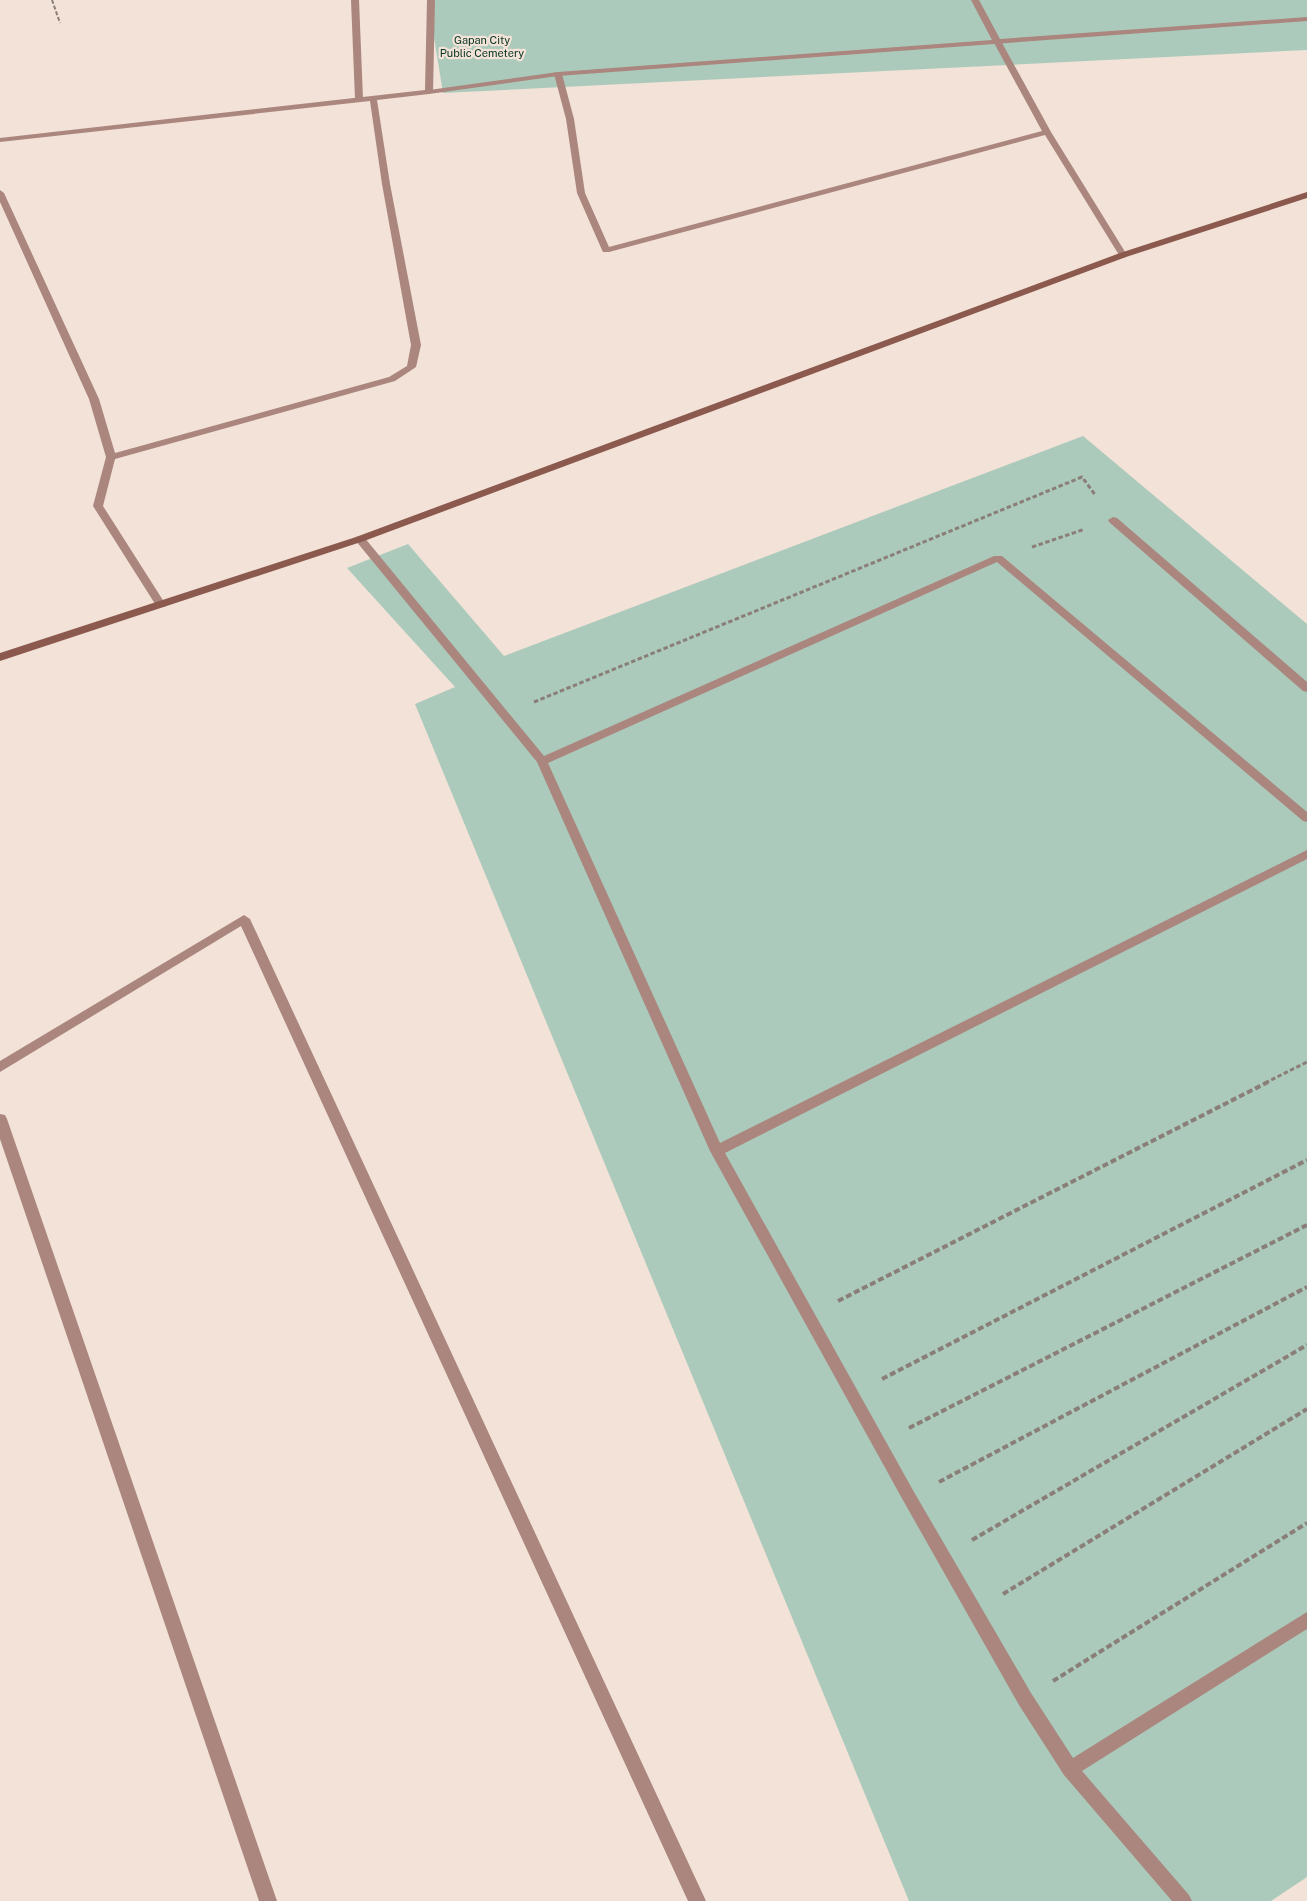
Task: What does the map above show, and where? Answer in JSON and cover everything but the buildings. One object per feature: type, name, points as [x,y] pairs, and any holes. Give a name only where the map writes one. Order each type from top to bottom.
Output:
[{"type":"main road","points":[[0,657],[360,540],[1124,255],[1307,195]]},
{"type":"street","points":[[355,0],[359,99]]},
{"type":"street","points":[[429,92],[431,0]]},
{"type":"street","points":[[975,0],[1047,132],[1124,255]]},
{"type":"street","points":[[0,140],[429,92],[558,74],[1307,19]]},
{"type":"street","points":[[558,74],[570,119],[581,193],[606,250],[1047,132]]},
{"type":"street","points":[[111,457],[392,379],[411,367],[416,345],[372,97]]},
{"type":"street","points":[[0,194],[94,399],[111,457],[98,506],[161,605]]},
{"type":"street","points":[[1113,520],[1307,688]]},
{"type":"street","points":[[360,540],[542,761],[717,1151],[909,1497],[1025,1699],[1070,1769],[1183,1901]]},
{"type":"street","points":[[542,761],[998,558],[1307,818]]},
{"type":"street","points":[[717,1151],[1307,854]]},
{"type":"street","points":[[0,1066],[244,918],[697,1901]]},
{"type":"street","points":[[0,1119],[268,1901]]},
{"type":"street","points":[[1070,1769],[1307,1620]]},
{"type":"path","points":[[52,0],[60,23]]},
{"type":"path","points":[[504,715],[1082,477],[1113,520],[998,558]]},
{"type":"path","points":[[808,1316],[1307,1062]]},
{"type":"path","points":[[852,1394],[1307,1160]]},
{"type":"path","points":[[880,1443],[1307,1225]]},
{"type":"path","points":[[909,1497],[1307,1287]]},
{"type":"path","points":[[943,1557],[1307,1345]]},
{"type":"path","points":[[974,1612],[1307,1409]]},
{"type":"path","points":[[1025,1699],[1307,1523]]},
{"type":"green space","name":"Gapan City Public Cemetery","points":[[428,0],[1307,0],[1307,50],[443,93]]},
{"type":"green space","points":[[1083,436],[1307,624],[1307,1877],[1271,1901],[909,1901],[415,704],[455,687],[347,568],[408,544],[504,656]]}]
